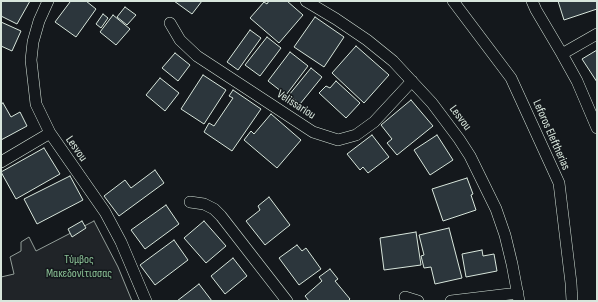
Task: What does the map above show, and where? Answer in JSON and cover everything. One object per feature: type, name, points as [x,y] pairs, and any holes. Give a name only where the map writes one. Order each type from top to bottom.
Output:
[{"type":"street","name":"Lesvou","points":[[48,1],[38,21],[33,42],[32,60],[36,104],[50,133],[105,212],[121,242],[146,301]]},
{"type":"street","name":"Lesvou","points":[[306,1],[368,40],[393,61],[432,103],[459,138],[480,174],[496,209],[505,235],[518,297]]},
{"type":"street","name":"Leforos Eleftherias","points":[[453,1],[511,78],[558,183],[571,282],[572,301]]},
{"type":"street","points":[[532,1],[576,81],[597,128]]},
{"type":"street","name":"Velissariou","points":[[170,23],[180,40],[197,56],[313,132],[338,140],[356,136],[374,122],[412,81]]},
{"type":"street","points":[[562,54],[597,34]]},
{"type":"street","points":[[1,162],[50,133]]},
{"type":"street","points":[[190,202],[204,204],[214,209],[222,216],[287,301]]},
{"type":"street","points":[[405,297],[418,301]]},
{"type":"street","points":[[451,301],[518,297]]},
{"type":"green space","name":"Τύμβος Μακεδονίτισσας","points":[[94,221],[118,267],[132,301],[1,301],[1,277],[14,274],[10,257],[21,251],[21,242],[29,237],[36,251]]},
{"type":"building","points":[[1,1],[30,1],[17,24],[1,16]]},
{"type":"building","points":[[69,1],[86,1],[96,9],[76,37],[55,22],[70,2]]},
{"type":"building","points":[[174,1],[202,1],[192,14]]},
{"type":"building","points":[[269,1],[287,1],[303,15],[279,43],[250,18],[264,2],[267,4]]},
{"type":"building","points":[[558,1],[597,1],[597,9],[564,20]]},
{"type":"building","points":[[125,7],[136,15],[127,25],[117,17]]},
{"type":"building","points":[[103,14],[108,18],[101,28],[96,24]]},
{"type":"building","points":[[113,15],[130,29],[116,45],[100,32]]},
{"type":"building","points":[[315,17],[344,37],[324,67],[294,47]]},
{"type":"building","points":[[1,22],[21,31],[12,51],[1,46]]},
{"type":"building","points":[[250,30],[261,38],[238,70],[227,62]]},
{"type":"building","points":[[267,37],[281,48],[260,76],[245,65]]},
{"type":"building","points":[[356,46],[389,75],[364,103],[332,73]]},
{"type":"building","points":[[597,50],[597,82],[582,59]]},
{"type":"building","points":[[290,52],[308,66],[286,95],[268,81]]},
{"type":"building","points":[[175,53],[190,65],[178,81],[162,68]]},
{"type":"building","points":[[311,68],[322,77],[300,104],[289,95]]},
{"type":"building","points":[[203,75],[226,90],[204,124],[181,109]]},
{"type":"building","points":[[160,78],[179,93],[165,111],[146,95]]},
{"type":"building","points":[[336,81],[360,103],[346,118],[319,93],[326,86],[330,88]]},
{"type":"building","points":[[233,90],[261,109],[232,151],[204,132],[209,123],[214,126],[233,98],[229,96]]},
{"type":"building","points":[[411,100],[433,126],[397,155],[387,143],[392,139],[381,125]]},
{"type":"building","points":[[3,103],[11,117],[20,112],[27,126],[1,140],[1,104]]},
{"type":"building","points":[[271,114],[301,140],[277,168],[244,140],[251,131],[254,134]]},
{"type":"building","points":[[372,135],[389,157],[368,173],[363,167],[360,170],[347,154]]},
{"type":"building","points":[[437,135],[453,160],[430,175],[414,150]]},
{"type":"building","points":[[44,148],[60,174],[16,199],[1,172]]},
{"type":"building","points":[[155,170],[164,183],[119,216],[104,196],[125,180],[131,188]]},
{"type":"building","points":[[70,176],[83,200],[37,224],[24,199]]},
{"type":"building","points":[[467,178],[473,194],[471,195],[476,210],[443,221],[432,189]]},
{"type":"building","points":[[269,197],[290,225],[265,245],[246,221],[260,210],[258,206]]},
{"type":"building","points":[[166,205],[179,224],[145,249],[131,230]]},
{"type":"building","points":[[82,221],[86,228],[72,237],[68,229]]},
{"type":"building","points":[[204,221],[226,246],[206,263],[184,238]]},
{"type":"building","points":[[449,228],[462,278],[435,284],[431,267],[424,268],[421,256],[424,255],[419,235]]},
{"type":"building","points":[[416,232],[421,265],[384,270],[380,238]]},
{"type":"building","points":[[174,240],[188,260],[155,285],[140,265]]},
{"type":"building","points":[[297,245],[302,251],[306,248],[321,269],[299,285],[279,258]]},
{"type":"building","points":[[482,250],[483,256],[494,254],[497,271],[466,277],[462,254]]},
{"type":"building","points":[[233,258],[247,276],[225,294],[211,276]]},
{"type":"building","points":[[330,269],[338,279],[335,281],[350,299],[348,301],[309,301],[305,296],[322,281],[319,277]]},
{"type":"building","points":[[199,284],[212,301],[177,301]]}]
